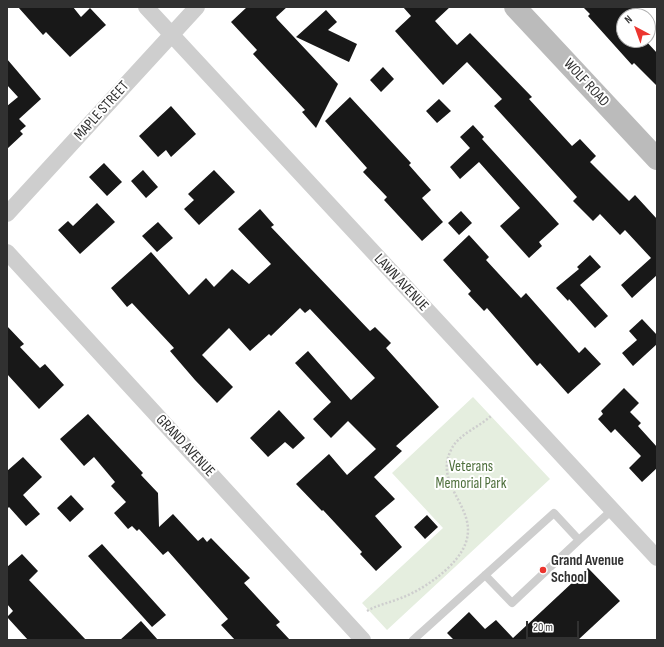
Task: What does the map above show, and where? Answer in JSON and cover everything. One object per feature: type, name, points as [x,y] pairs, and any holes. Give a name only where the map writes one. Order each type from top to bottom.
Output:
[{"type":"main road","name":"WOLF ROAD","points":[[516,7],[657,159]]},
{"type":"street","name":"LAWN AVENUE","points":[[146,7],[657,558]]},
{"type":"street","name":"MAPLE STREET","points":[[7,214],[196,7]]},
{"type":"street","name":"GRAND AVENUE","points":[[7,252],[363,640]]},
{"type":"lane","points":[[486,575],[512,603],[612,510]]},
{"type":"lane","points":[[413,640],[554,513],[579,540]]},
{"type":"path","points":[[367,611],[374,607],[402,598],[417,590],[446,570],[455,561],[464,546],[468,523],[466,514],[452,489],[447,461],[450,450],[456,441],[484,424],[492,415]]},
{"type":"green space","name":"Veterans Memorial Park","points":[[473,397],[550,479],[387,630],[362,603],[443,528],[392,473]]},
{"type":"building","points":[[18,7],[73,7],[81,17],[90,8],[106,25],[70,57],[46,32],[43,35]]},
{"type":"building","points":[[247,7],[287,7],[276,17],[277,19],[338,84],[316,128],[302,112],[305,110],[253,54],[257,50],[231,22]]},
{"type":"building","points":[[403,7],[450,7],[435,21],[457,45],[470,33],[532,97],[529,99],[572,146],[580,139],[596,156],[590,162],[629,201],[635,195],[657,219],[657,275],[632,298],[621,285],[651,258],[625,230],[620,235],[600,214],[593,221],[573,201],[577,197],[494,106],[502,99],[467,62],[443,85],[395,31],[411,16]]},
{"type":"building","points":[[583,7],[639,7],[616,8],[616,47],[588,16],[590,14]]},
{"type":"building","points":[[326,10],[337,22],[328,30],[357,44],[349,62],[296,37]]},
{"type":"building","points":[[617,48],[652,48],[657,53],[657,86],[634,63],[632,65]]},
{"type":"building","points":[[7,59],[41,99],[19,119],[26,126],[20,131],[23,134],[7,149],[7,106],[18,97],[7,85]]},
{"type":"building","points":[[383,67],[394,79],[381,92],[370,80]]},
{"type":"building","points":[[350,97],[411,163],[409,165],[431,190],[422,198],[443,222],[422,241],[384,200],[387,197],[363,172],[367,168],[325,121]]},
{"type":"building","points":[[439,99],[451,111],[437,123],[426,111]]},
{"type":"building","points":[[171,106],[196,134],[171,157],[166,150],[158,157],[139,136]]},
{"type":"building","points":[[473,125],[484,137],[482,139],[559,224],[539,242],[542,246],[529,258],[500,226],[520,208],[479,162],[460,179],[450,167],[470,148],[460,137]]},
{"type":"building","points":[[104,163],[122,182],[107,196],[89,177]]},
{"type":"building","points":[[143,170],[158,187],[146,198],[131,181]]},
{"type":"building","points":[[214,170],[235,192],[199,225],[184,209],[194,200],[188,194]]},
{"type":"building","points":[[97,203],[115,222],[80,254],[58,230],[68,221],[73,226]]},
{"type":"building","points":[[260,209],[274,225],[271,227],[370,331],[375,327],[391,343],[386,348],[439,407],[396,446],[402,451],[374,477],[395,499],[375,516],[402,547],[376,571],[360,554],[362,552],[323,510],[322,511],[296,484],[329,454],[347,475],[376,449],[348,421],[331,438],[313,419],[331,402],[295,363],[308,351],[351,400],[375,378],[310,309],[305,313],[300,308],[271,336],[269,334],[250,351],[229,328],[202,355],[233,387],[217,403],[170,351],[174,348],[132,303],[127,307],[111,288],[151,252],[189,295],[206,278],[214,287],[232,269],[249,284],[271,264],[238,229]]},
{"type":"building","points":[[461,211],[472,223],[459,235],[448,223]]},
{"type":"building","points":[[158,222],[173,238],[157,252],[142,236]]},
{"type":"building","points":[[469,235],[489,257],[486,260],[521,298],[526,293],[579,353],[585,347],[601,364],[568,394],[540,363],[537,366],[487,308],[484,311],[468,294],[471,291],[443,260]]},
{"type":"building","points":[[590,255],[601,267],[580,285],[608,316],[595,328],[569,299],[568,301],[556,288],[579,269],[577,267]]},
{"type":"building","points":[[642,319],[657,335],[657,344],[633,366],[622,353],[637,340],[629,331]]},
{"type":"building","points":[[7,326],[24,344],[20,347],[40,368],[45,364],[64,385],[39,409],[7,374]]},
{"type":"building","points":[[624,388],[639,403],[630,412],[641,423],[638,426],[657,447],[657,468],[642,482],[629,468],[641,456],[615,429],[611,433],[598,419],[603,414],[601,411]]},
{"type":"building","points":[[279,410],[305,438],[293,449],[285,442],[268,457],[250,438]]},
{"type":"building","points":[[88,414],[143,473],[141,475],[158,493],[159,527],[173,514],[198,541],[203,537],[207,542],[211,538],[250,578],[244,583],[280,622],[276,625],[290,640],[235,640],[221,625],[228,619],[168,551],[163,555],[139,529],[137,531],[132,526],[128,529],[114,513],[126,502],[111,486],[115,482],[94,457],[84,466],[60,439]]},
{"type":"building","points":[[23,457],[42,477],[23,495],[40,514],[26,526],[9,507],[7,509],[7,471]]},
{"type":"building","points":[[71,495],[84,509],[70,522],[57,508]]},
{"type":"building","points":[[427,515],[438,527],[425,539],[414,527]]},
{"type":"building","points":[[102,544],[166,615],[152,627],[88,556]]},
{"type":"building","points":[[22,554],[38,571],[29,580],[86,640],[28,640],[7,617],[13,611],[7,604],[7,567]]},
{"type":"building","points":[[588,568],[620,601],[578,640],[454,640],[447,633],[469,612],[485,629],[496,620],[513,638]]},
{"type":"building","points":[[141,621],[158,640],[120,640]]},
{"type":"place","name":"Grand Avenue School","points":[[543,570]]}]
